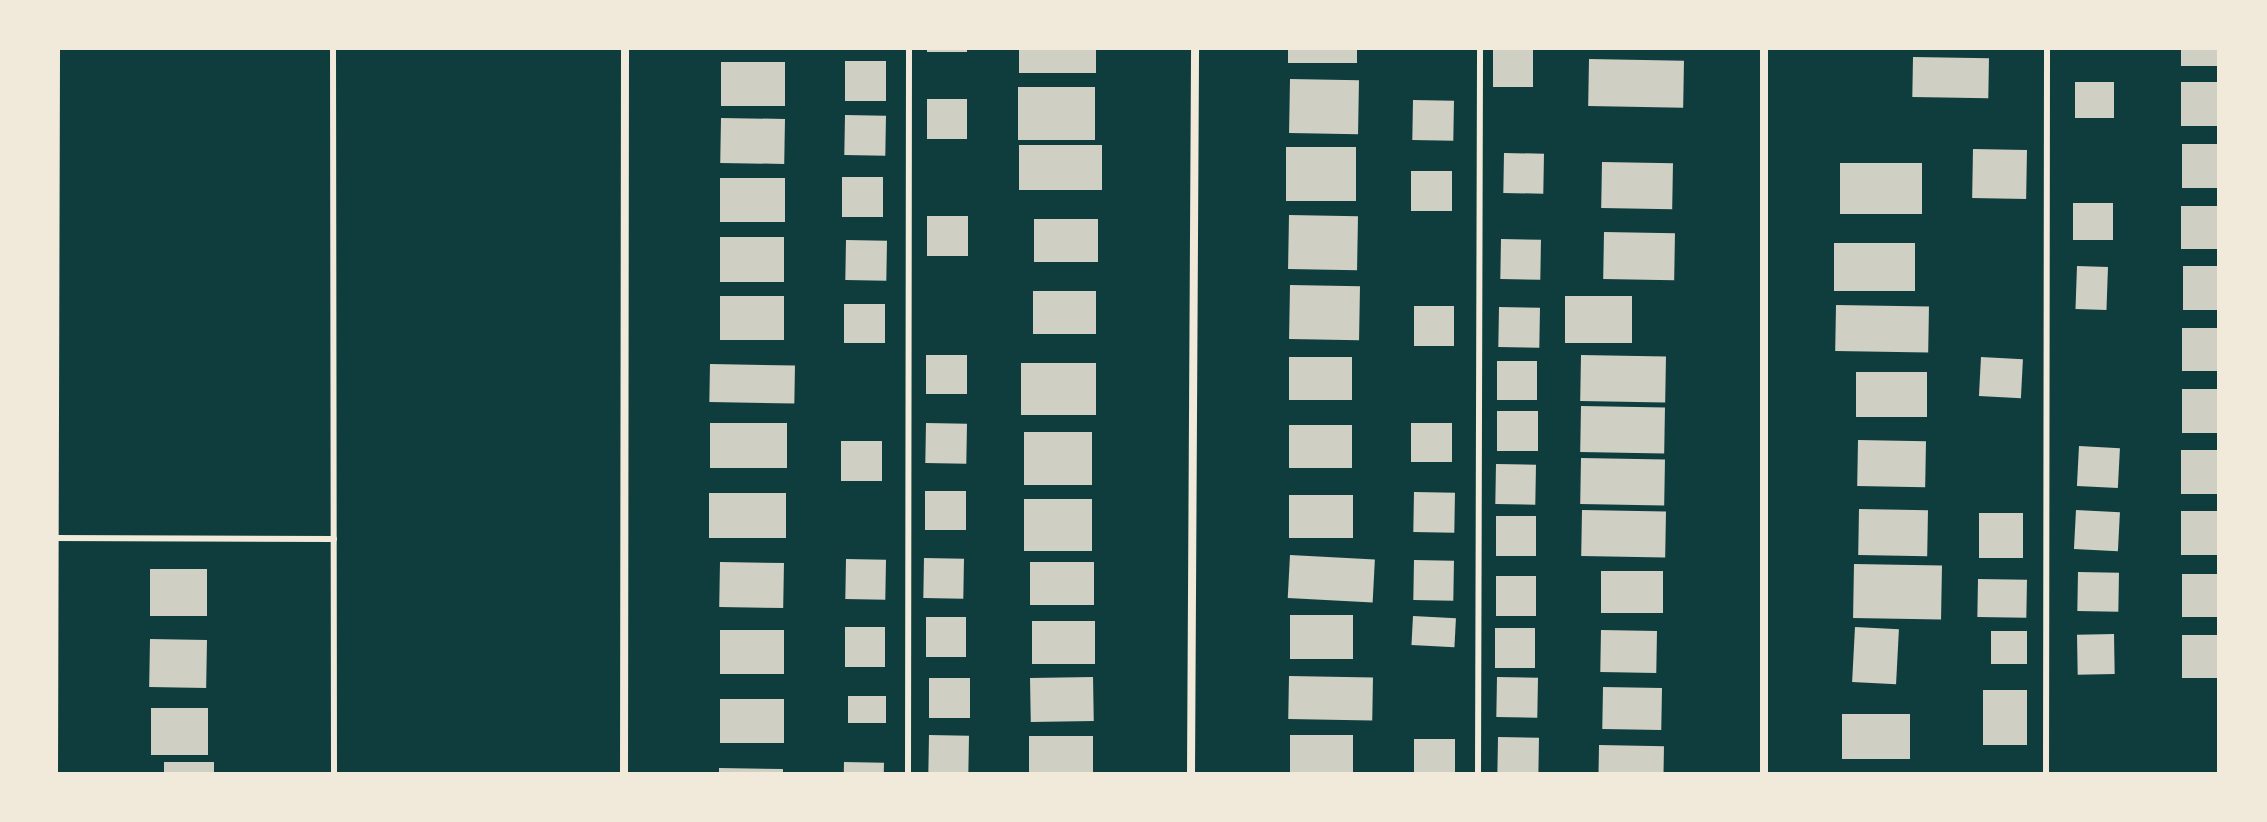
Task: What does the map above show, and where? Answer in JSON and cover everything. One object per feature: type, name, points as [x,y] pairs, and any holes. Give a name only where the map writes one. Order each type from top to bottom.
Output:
[{"type":"street","points":[[51,774],[49,538],[53,48]]},
{"type":"street","points":[[624,774],[625,48]]},
{"type":"street","points":[[1191,774],[1195,48]]},
{"type":"street","points":[[1764,48],[1764,774]]},
{"type":"lane","points":[[333,48],[334,774]]},
{"type":"lane","points":[[908,774],[909,48]]},
{"type":"lane","points":[[1478,774],[1480,48]]},
{"type":"lane","points":[[2046,774],[2047,48]]},
{"type":"lane","points":[[49,538],[334,539]]},
{"type":"building","points":[[927,48],[967,48],[967,52],[927,52]]},
{"type":"building","points":[[1019,48],[1096,48],[1096,73],[1019,73]]},
{"type":"building","points":[[1288,48],[1357,48],[1357,63],[1288,63]]},
{"type":"building","points":[[1493,48],[1533,48],[1533,87],[1493,87]]},
{"type":"building","points":[[2181,48],[2219,48],[2219,66],[2181,66]]},
{"type":"building","points":[[1913,57],[1989,58],[1988,98],[1912,97]]},
{"type":"building","points":[[1589,59],[1684,61],[1683,108],[1588,106]]},
{"type":"building","points":[[845,61],[886,61],[886,101],[845,101]]},
{"type":"building","points":[[721,62],[785,62],[785,106],[721,106]]},
{"type":"building","points":[[1290,79],[1359,80],[1358,134],[1289,133]]},
{"type":"building","points":[[2075,82],[2114,82],[2114,118],[2075,118]]},
{"type":"building","points":[[2181,82],[2219,82],[2219,126],[2181,126]]},
{"type":"building","points":[[1018,87],[1095,87],[1095,140],[1018,140]]},
{"type":"building","points":[[927,99],[967,99],[967,139],[927,139]]},
{"type":"building","points":[[1413,100],[1454,101],[1453,141],[1412,140]]},
{"type":"building","points":[[845,115],[886,116],[885,156],[844,155]]},
{"type":"building","points":[[721,118],[785,119],[784,164],[720,163]]},
{"type":"building","points":[[2182,144],[2219,144],[2219,188],[2182,188]]},
{"type":"building","points":[[1019,145],[1102,145],[1102,190],[1019,190]]},
{"type":"building","points":[[1286,147],[1356,147],[1356,201],[1286,201]]},
{"type":"building","points":[[1973,149],[2027,150],[2026,199],[1972,198]]},
{"type":"building","points":[[1504,153],[1544,154],[1543,194],[1503,193]]},
{"type":"building","points":[[1602,162],[1673,163],[1672,209],[1601,208]]},
{"type":"building","points":[[1840,163],[1922,163],[1922,214],[1840,214]]},
{"type":"building","points":[[1411,171],[1452,171],[1452,211],[1411,211]]},
{"type":"building","points":[[842,177],[883,177],[883,217],[842,217]]},
{"type":"building","points":[[720,178],[785,178],[785,222],[720,222]]},
{"type":"building","points":[[2073,203],[2113,203],[2113,240],[2073,240]]},
{"type":"building","points":[[2181,206],[2219,206],[2219,249],[2181,249]]},
{"type":"building","points":[[1289,215],[1358,216],[1357,270],[1288,269]]},
{"type":"building","points":[[927,216],[968,216],[968,256],[927,256]]},
{"type":"building","points":[[1034,219],[1098,219],[1098,262],[1034,262]]},
{"type":"building","points":[[1604,232],[1675,233],[1674,280],[1603,279]]},
{"type":"building","points":[[720,237],[784,237],[784,282],[720,282]]},
{"type":"building","points":[[1501,239],[1541,240],[1540,280],[1500,279]]},
{"type":"building","points":[[846,240],[887,241],[886,281],[845,280]]},
{"type":"building","points":[[1834,243],[1915,243],[1915,291],[1834,291]]},
{"type":"building","points":[[2077,266],[2108,267],[2106,310],[2075,309]]},
{"type":"building","points":[[2183,266],[2219,266],[2219,310],[2183,310]]},
{"type":"building","points":[[1290,285],[1360,286],[1359,340],[1289,339]]},
{"type":"building","points":[[1033,291],[1096,291],[1096,334],[1033,334]]},
{"type":"building","points":[[720,296],[784,296],[784,340],[720,340]]},
{"type":"building","points":[[1565,296],[1632,296],[1632,343],[1565,343]]},
{"type":"building","points":[[844,304],[885,304],[885,343],[844,343]]},
{"type":"building","points":[[1836,305],[1929,307],[1928,353],[1835,351]]},
{"type":"building","points":[[1414,306],[1454,306],[1454,346],[1414,346]]},
{"type":"building","points":[[1499,307],[1540,308],[1539,348],[1498,347]]},
{"type":"building","points":[[2182,328],[2219,328],[2219,371],[2182,371]]},
{"type":"building","points":[[926,355],[967,355],[967,394],[926,394]]},
{"type":"building","points":[[1581,355],[1666,356],[1665,402],[1580,401]]},
{"type":"building","points":[[1289,357],[1352,357],[1352,400],[1289,400]]},
{"type":"building","points":[[1981,357],[2023,359],[2021,398],[1979,396]]},
{"type":"building","points":[[1497,361],[1537,361],[1537,400],[1497,400]]},
{"type":"building","points":[[1021,363],[1096,363],[1096,415],[1021,415]]},
{"type":"building","points":[[710,364],[795,365],[794,403],[709,402]]},
{"type":"building","points":[[1856,372],[1927,372],[1927,417],[1856,417]]},
{"type":"building","points":[[2182,389],[2219,389],[2219,433],[2182,433]]},
{"type":"building","points":[[1581,406],[1665,407],[1664,453],[1580,452]]},
{"type":"building","points":[[1497,411],[1538,411],[1538,451],[1497,451]]},
{"type":"building","points":[[710,423],[787,423],[787,468],[710,468]]},
{"type":"building","points":[[926,423],[967,424],[966,464],[925,463]]},
{"type":"building","points":[[1411,423],[1452,423],[1452,462],[1411,462]]},
{"type":"building","points":[[1289,425],[1352,425],[1352,468],[1289,468]]},
{"type":"building","points":[[1024,432],[1092,432],[1092,485],[1024,485]]},
{"type":"building","points":[[1858,440],[1926,441],[1925,487],[1857,486]]},
{"type":"building","points":[[841,441],[882,441],[882,481],[841,481]]},
{"type":"building","points":[[2079,446],[2120,448],[2118,488],[2077,486]]},
{"type":"building","points":[[2181,450],[2219,450],[2219,494],[2181,494]]},
{"type":"building","points":[[1581,458],[1665,459],[1664,505],[1580,504]]},
{"type":"building","points":[[1496,464],[1536,465],[1535,505],[1495,504]]},
{"type":"building","points":[[925,491],[966,491],[966,530],[925,530]]},
{"type":"building","points":[[1414,492],[1455,493],[1454,533],[1413,532]]},
{"type":"building","points":[[709,493],[786,493],[786,538],[709,538]]},
{"type":"building","points":[[1289,495],[1353,495],[1353,538],[1289,538]]},
{"type":"building","points":[[1024,499],[1092,499],[1092,551],[1024,551]]},
{"type":"building","points":[[1859,509],[1928,510],[1927,556],[1858,555]]},
{"type":"building","points":[[1582,510],[1666,511],[1665,557],[1581,556]]},
{"type":"building","points":[[2076,510],[2120,512],[2118,551],[2074,549]]},
{"type":"building","points":[[2181,511],[2219,511],[2219,555],[2181,555]]},
{"type":"building","points":[[1979,513],[2023,513],[2023,558],[1979,558]]},
{"type":"building","points":[[1496,516],[1536,516],[1536,556],[1496,556]]},
{"type":"building","points":[[1290,555],[1375,559],[1373,602],[1288,598]]},
{"type":"building","points":[[924,558],[964,559],[963,599],[923,598]]},
{"type":"building","points":[[846,559],[886,560],[885,600],[845,599]]},
{"type":"building","points":[[1414,560],[1454,561],[1453,601],[1413,600]]},
{"type":"building","points":[[720,562],[784,563],[783,608],[719,607]]},
{"type":"building","points":[[1030,562],[1094,562],[1094,605],[1030,605]]},
{"type":"building","points":[[1854,564],[1942,566],[1941,620],[1853,618]]},
{"type":"building","points":[[150,569],[207,569],[207,616],[150,616]]},
{"type":"building","points":[[1601,571],[1663,571],[1663,613],[1601,613]]},
{"type":"building","points":[[2078,572],[2119,573],[2118,612],[2077,611]]},
{"type":"building","points":[[2182,574],[2219,574],[2219,617],[2182,617]]},
{"type":"building","points":[[1496,576],[1536,576],[1536,616],[1496,616]]},
{"type":"building","points":[[1978,579],[2027,580],[2026,618],[1977,617]]},
{"type":"building","points":[[1290,615],[1353,615],[1353,659],[1290,659]]},
{"type":"building","points":[[1413,616],[1456,618],[1454,647],[1411,645]]},
{"type":"building","points":[[926,617],[966,617],[966,657],[926,657]]},
{"type":"building","points":[[1032,621],[1095,621],[1095,664],[1032,664]]},
{"type":"building","points":[[845,627],[885,627],[885,667],[845,667]]},
{"type":"building","points":[[1855,627],[1899,629],[1896,684],[1852,682]]},
{"type":"building","points":[[1495,628],[1535,628],[1535,668],[1495,668]]},
{"type":"building","points":[[720,630],[784,630],[784,674],[720,674]]},
{"type":"building","points":[[1601,630],[1657,631],[1656,673],[1600,672]]},
{"type":"building","points":[[1991,631],[2027,631],[2027,664],[1991,664]]},
{"type":"building","points":[[2114,634],[2115,674],[2078,675],[2077,635]]},
{"type":"building","points":[[2182,635],[2219,635],[2219,678],[2182,678]]},
{"type":"building","points":[[150,639],[207,640],[206,688],[149,687]]},
{"type":"building","points":[[1289,676],[1373,677],[1372,720],[1288,719]]},
{"type":"building","points":[[1093,677],[1094,721],[1031,722],[1030,678]]},
{"type":"building","points":[[1497,677],[1538,678],[1537,718],[1496,717]]},
{"type":"building","points":[[929,678],[970,678],[970,718],[929,718]]},
{"type":"building","points":[[1603,687],[1662,688],[1661,730],[1602,729]]},
{"type":"building","points":[[1983,690],[2027,690],[2027,745],[1983,745]]},
{"type":"building","points":[[848,696],[886,696],[886,723],[848,723]]},
{"type":"building","points":[[720,699],[784,699],[784,743],[720,743]]},
{"type":"building","points":[[151,708],[208,708],[208,755],[151,755]]},
{"type":"building","points":[[1842,714],[1910,714],[1910,759],[1842,759]]},
{"type":"building","points":[[929,735],[969,736],[968,774],[928,774]]},
{"type":"building","points":[[1290,735],[1353,735],[1353,774],[1290,774]]},
{"type":"building","points":[[1029,736],[1093,736],[1093,774],[1029,774]]},
{"type":"building","points":[[1498,737],[1539,738],[1538,774],[1497,774]]},
{"type":"building","points":[[1414,739],[1455,739],[1455,774],[1414,774]]},
{"type":"building","points":[[1599,745],[1664,746],[1664,774],[1598,774]]},
{"type":"building","points":[[164,762],[214,762],[214,774],[164,774]]},
{"type":"building","points":[[844,762],[884,763],[884,774],[844,774]]},
{"type":"building","points":[[719,768],[783,769],[783,774],[719,774]]}]
